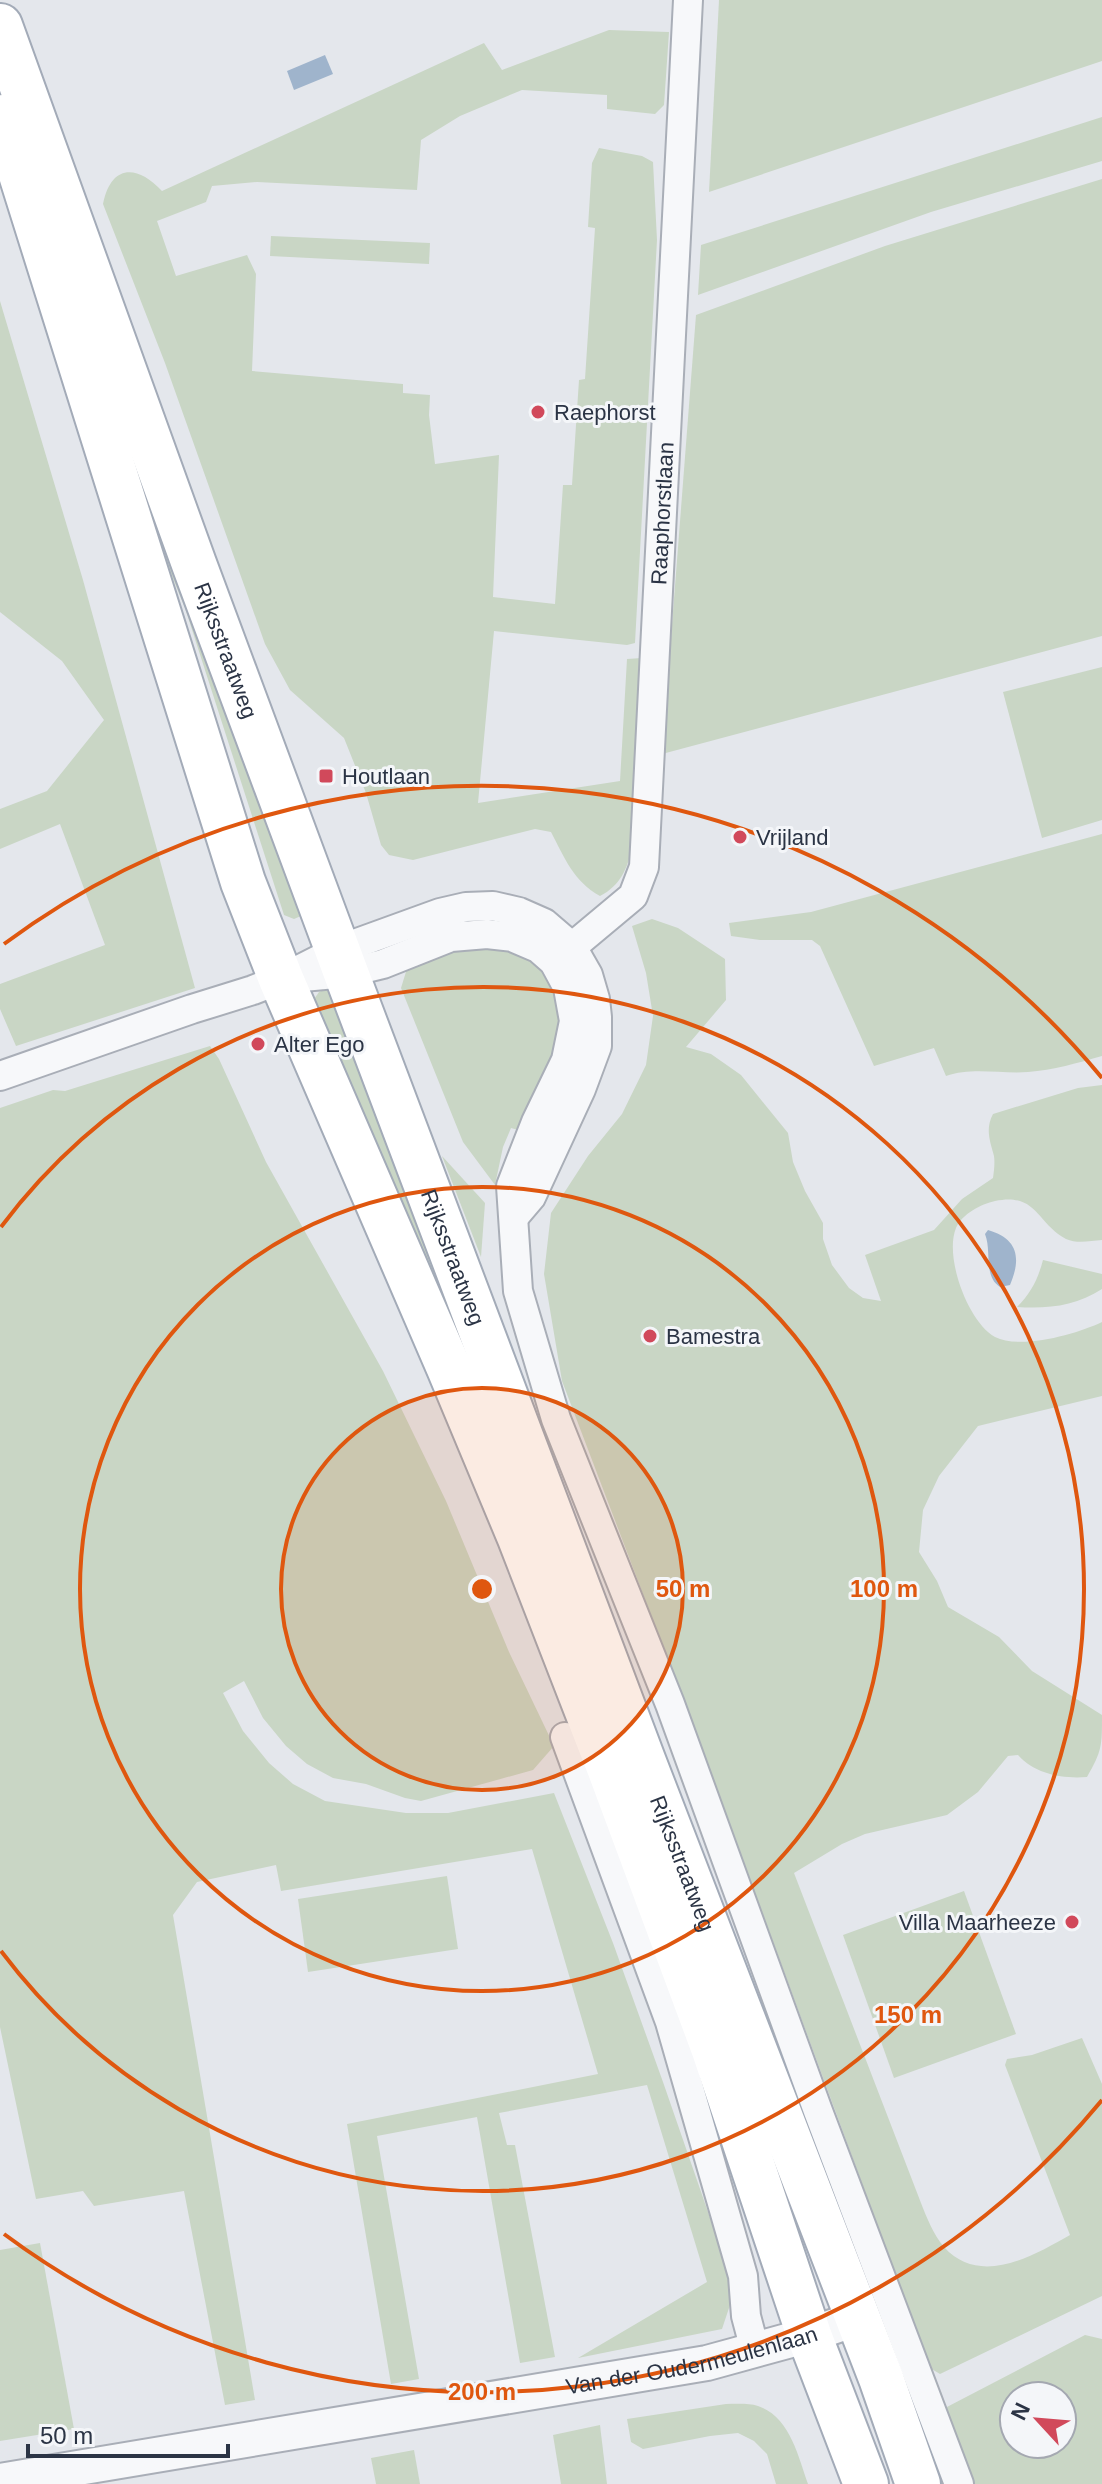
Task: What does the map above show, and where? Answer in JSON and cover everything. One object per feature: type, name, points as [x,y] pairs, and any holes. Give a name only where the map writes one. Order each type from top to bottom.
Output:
[{"type":"main road","name":"Rijksstraatweg","points":[[0,26],[194,564],[342,962],[643,1760],[858,2318],[918,2484]]},
{"type":"main road","name":"Rijksstraatweg","points":[[0,109],[243,882],[281,979],[520,1538],[714,2050],[809,2335],[866,2484]]},
{"type":"street","name":"Raaphorstlaan","points":[[563,954],[633,896],[644,867],[688,0]]},
{"type":"street","points":[[0,1076],[281,979],[342,962],[440,913],[466,907],[493,906],[519,912],[544,923],[563,954]]},
{"type":"street","name":"Rijksstraatweg","points":[[563,954],[588,975],[595,999],[597,1046],[581,1089],[531,1197],[514,1217],[518,1291],[556,1419],[670,1704],[818,2111],[959,2484]]},
{"type":"street","points":[[565,1737],[670,2022],[743,2276],[746,2316],[755,2350]]},
{"type":"street","name":"Van der Oudermeulenlaan","points":[[0,2481],[707,2363],[858,2318]]},
{"type":"green space","points":[[719,0],[1102,0],[1102,61],[709,192]]},
{"type":"green space","points":[[609,30],[669,32],[664,105],[655,114],[607,109],[607,95],[522,90],[460,116],[421,140],[417,190],[257,182],[212,186],[206,202],[157,221],[176,276],[247,255],[256,274],[252,371],[403,384],[403,393],[430,395],[429,415],[435,464],[499,455],[493,597],[555,604],[563,485],[572,485],[579,380],[585,379],[595,228],[588,227],[592,163],[599,148],[642,156],[653,162],[657,240],[635,643],[627,645],[494,631],[478,803],[620,781],[627,659],[642,658],[632,847],[622,876],[600,896],[576,876],[551,832],[535,829],[413,860],[389,855],[381,845],[366,793],[344,738],[290,690],[265,644],[165,363],[103,204],[112,181],[126,172],[143,176],[162,191],[484,43],[502,70]]},
{"type":"green space","points":[[1102,117],[1102,161],[931,212],[698,295],[701,245]]},
{"type":"green space","points":[[1102,179],[1102,636],[662,754],[696,315],[885,246]]},
{"type":"green space","points":[[271,236],[430,243],[429,264],[270,256]]},
{"type":"green space","points":[[0,301],[83,580],[195,988],[16,1046],[0,1009],[0,984],[105,945],[60,824],[0,849],[0,809],[47,791],[104,720],[62,661],[0,612]]},
{"type":"green space","points":[[142,469],[304,909],[301,916],[294,919],[284,915],[185,608],[142,503]]},
{"type":"green space","points":[[1102,667],[1102,820],[1042,838],[1003,692]]},
{"type":"green space","points":[[1102,834],[1102,1056],[1084,1061],[1037,1071],[966,1072],[946,1076],[934,1048],[874,1066],[820,946],[812,940],[760,940],[731,936],[729,923],[811,912]]},
{"type":"green space","points":[[652,919],[678,928],[725,959],[726,1000],[686,1047],[711,1054],[741,1075],[788,1133],[793,1162],[823,1223],[823,1239],[832,1265],[849,1288],[863,1298],[881,1301],[865,1255],[934,1230],[962,1199],[993,1178],[994,1159],[989,1130],[993,1114],[1078,1088],[1102,1085],[1102,1240],[1070,1241],[1056,1233],[1028,1205],[1009,1199],[990,1202],[967,1214],[956,1228],[953,1255],[968,1304],[985,1329],[995,1337],[1006,1341],[1034,1341],[1102,1322],[1102,1396],[978,1426],[939,1476],[923,1510],[919,1552],[948,1607],[999,1637],[1032,1671],[1102,1715],[1098,1754],[1087,1777],[1050,1774],[1032,1767],[1018,1755],[1008,1756],[978,1792],[947,1815],[865,1834],[794,1873],[933,2231],[944,2247],[958,2259],[974,2265],[1007,2264],[1070,2235],[1005,2065],[1007,2059],[1032,2055],[1082,2038],[1102,2084],[1102,2296],[940,2374],[930,2368],[703,1752],[562,1381],[544,1274],[551,1213],[588,1156],[622,1114],[646,1065],[653,1016],[646,973],[632,926]]},
{"type":"green space","points":[[486,941],[532,955],[559,988],[560,1049],[522,1131],[511,1128],[503,1147],[495,1185],[463,1142],[401,988],[409,962]]},
{"type":"green space","points":[[330,987],[517,1469],[312,1002],[319,992]]},
{"type":"green space","points":[[210,1046],[219,1059],[266,1162],[383,1371],[446,1501],[509,1652],[554,1746],[533,1770],[421,1801],[366,1784],[333,1778],[307,1764],[286,1746],[263,1718],[244,1681],[223,1693],[243,1731],[269,1763],[293,1784],[325,1801],[406,1813],[448,1813],[554,1793],[613,1943],[735,2290],[722,2329],[578,2358],[707,2282],[647,2085],[499,2113],[507,2145],[515,2145],[555,2357],[520,2363],[477,2117],[377,2136],[419,2379],[391,2384],[347,2124],[598,2074],[532,1849],[281,1891],[276,1865],[197,1882],[173,1915],[255,2400],[225,2405],[184,2191],[94,2206],[83,2191],[36,2199],[0,2027],[0,1108]]},
{"type":"green space","points":[[442,1156],[485,1203],[481,1257]]},
{"type":"green space","points":[[1043,1260],[1102,1274],[1102,1289],[1061,1305],[1017,1307],[1033,1285]]},
{"type":"green space","points":[[447,1876],[458,1949],[308,1972],[298,1899]]},
{"type":"green space","points":[[964,1891],[1016,2034],[894,2078],[843,1935]]},
{"type":"green space","points":[[40,2243],[74,2429],[0,2441],[0,2250]]},
{"type":"green space","points":[[1085,2335],[1102,2339],[1102,2484],[973,2484],[945,2408],[998,2380],[998,2460],[1078,2460],[1078,2380],[999,2380]]},
{"type":"green space","points":[[726,2404],[758,2406],[778,2419],[791,2439],[808,2484],[776,2484],[767,2454],[754,2441],[738,2433],[643,2449],[631,2442],[627,2419]]},
{"type":"green space","points":[[600,2425],[607,2484],[561,2484],[553,2435]]},
{"type":"green space","points":[[414,2450],[420,2484],[376,2484],[371,2458]]},
{"type":"water","points":[[325,55],[333,74],[294,90],[287,71]]},
{"type":"water","points":[[988,1230],[1006,1239],[1015,1251],[1016,1267],[1010,1285],[1000,1287],[991,1276],[985,1234]]},
{"type":"place","name":"Raephorst","points":[[538,412]]},
{"type":"place","name":"Houtlaan","points":[[326,776]]},
{"type":"place","name":"Vrijland","points":[[740,837]]},
{"type":"place","name":"Alter Ego","points":[[258,1044]]},
{"type":"place","name":"Bamestra","points":[[650,1336]]},
{"type":"place","name":"Villa Maarheeze","points":[[1072,1922]]}]
